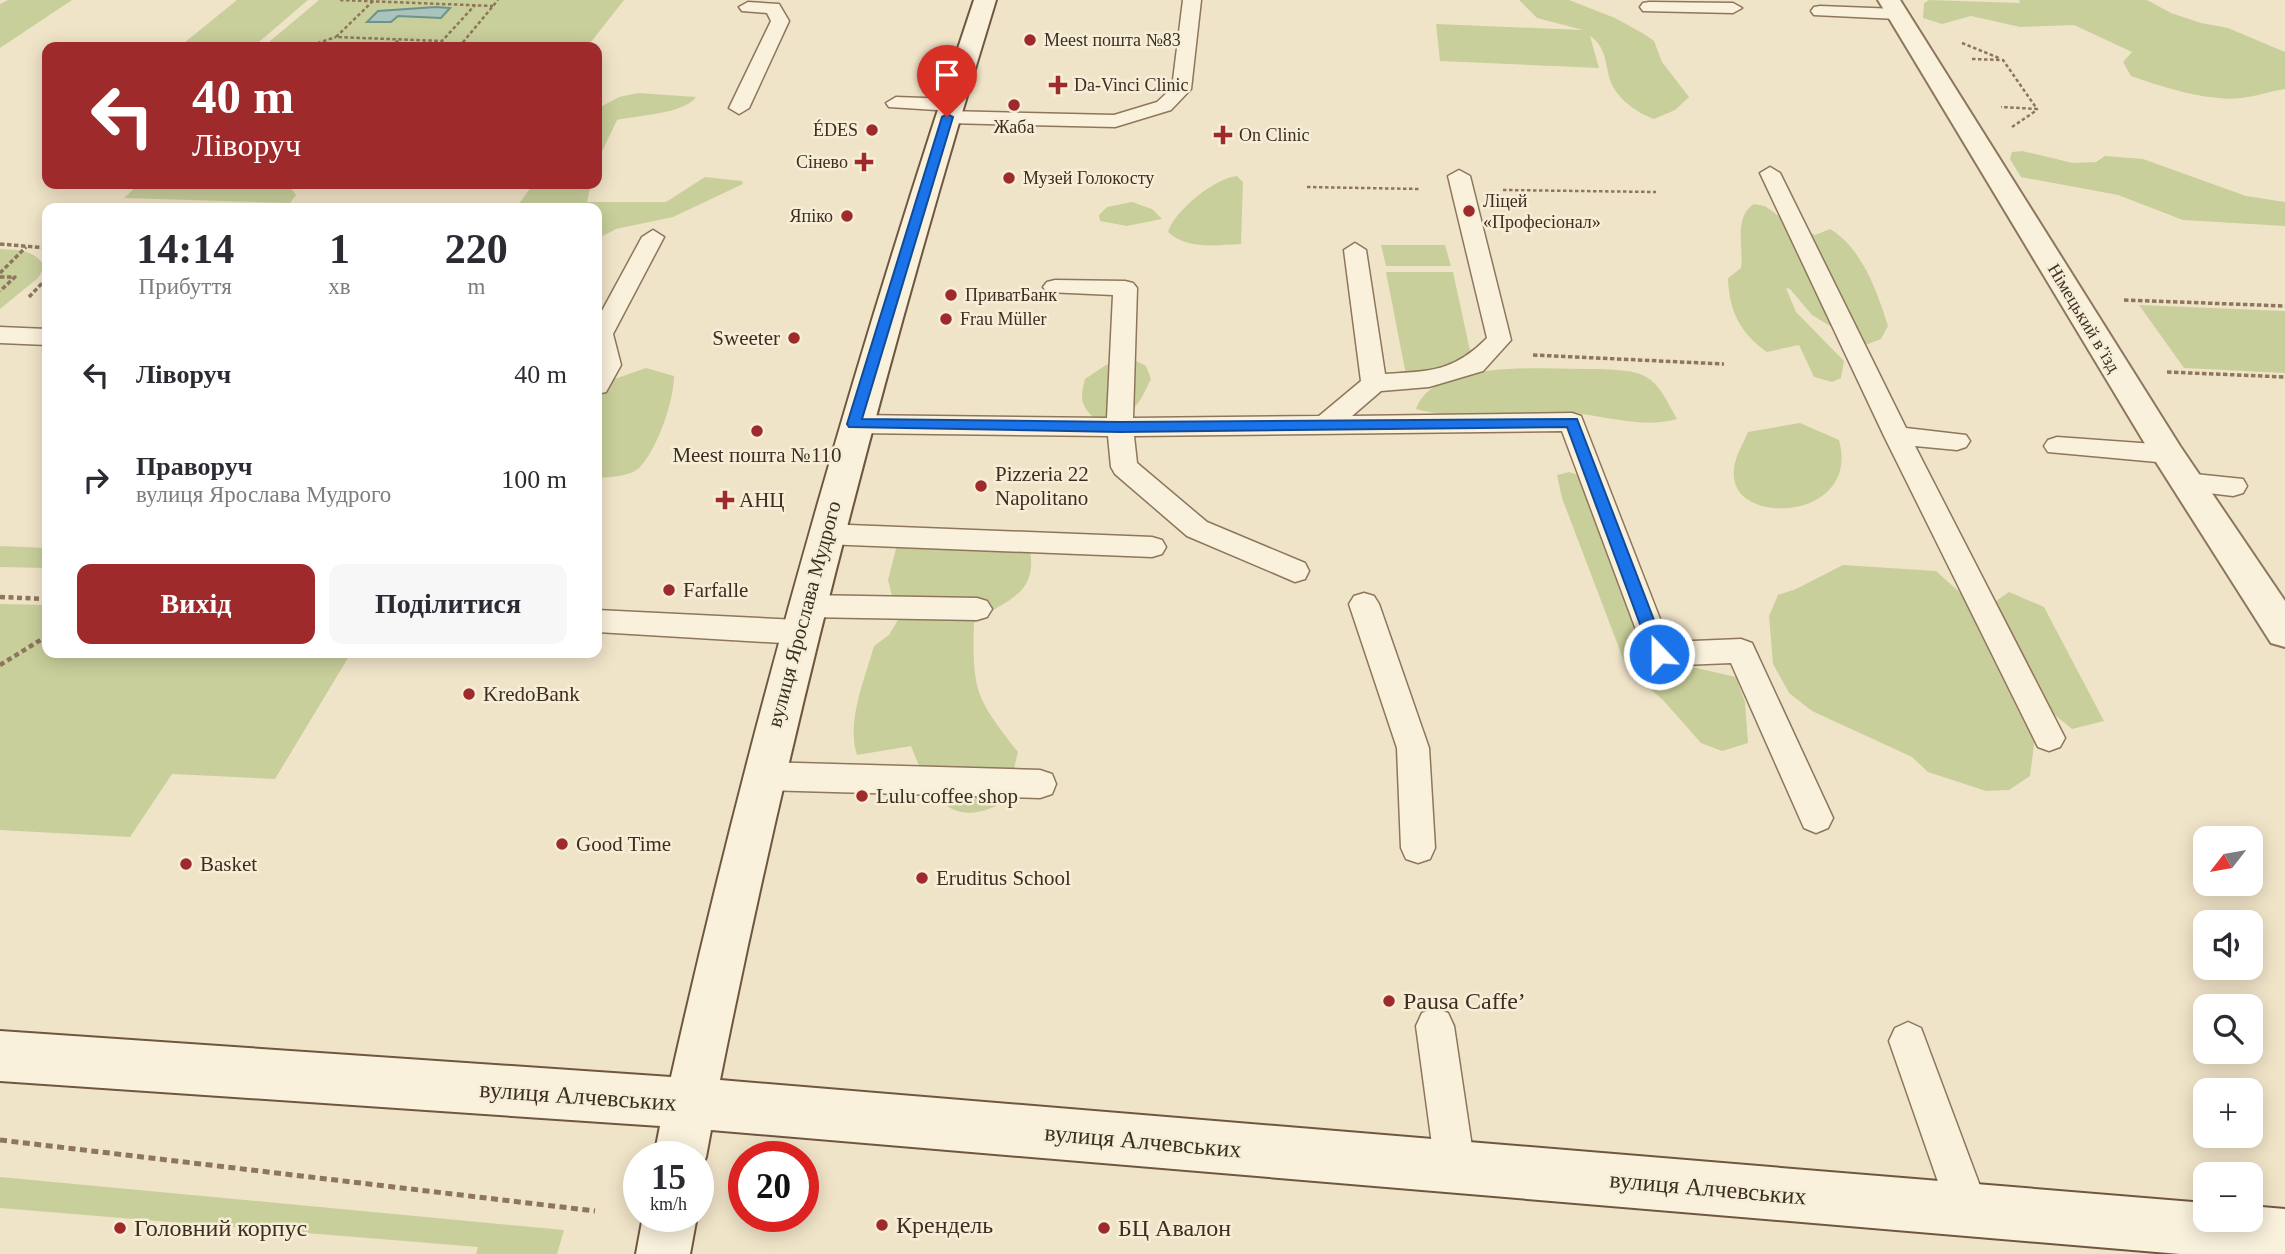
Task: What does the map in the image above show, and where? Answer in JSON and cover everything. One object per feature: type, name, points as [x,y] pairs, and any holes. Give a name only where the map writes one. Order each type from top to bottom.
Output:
[{"type":"street","name":"вулиця Ярослава Мудрого","points":[[683,1141],[762,776],[824,534],[854,424],[985,0]]},
{"type":"street","name":"Німецький в’їзд","points":[[1893,7],[2185,482],[2285,632]]},
{"type":"street","name":"вулиця Алчевських","points":[[0,1056],[690,1103],[2285,1236]]},
{"type":"street","points":[[663,1254],[667,1232]]},
{"type":"lane","points":[[896,103],[950,111],[1115,121],[1164,106],[1181,89],[1192,0]]},
{"type":"lane","points":[[1649,6],[1733,8]]},
{"type":"lane","points":[[738,108],[780,21],[773,8],[748,7]]},
{"type":"lane","points":[[1820,12],[1893,7]]},
{"type":"lane","points":[[1770,173],[1897,436],[2049,738]]},
{"type":"lane","points":[[1327,423],[1374,383],[1429,379],[1474,365],[1499,340],[1459,176]]},
{"type":"lane","points":[[602,332],[653,237]]},
{"type":"lane","points":[[1355,250],[1374,383]]},
{"type":"lane","points":[[1055,287],[1125,288],[1120,427],[1125,467],[1197,529],[1295,571]]},
{"type":"lane","points":[[0,335],[42,337]]},
{"type":"lane","points":[[602,338],[609,365],[602,377]]},
{"type":"lane","points":[[854,424],[1120,427],[1572,422],[1659,654],[1741,651],[1816,818]]},
{"type":"lane","points":[[1897,436],[1957,441]]},
{"type":"lane","points":[[2057,446],[2168,454]]},
{"type":"lane","points":[[2185,482],[2233,486]]},
{"type":"lane","points":[[824,534],[1152,547]]},
{"type":"lane","points":[[1364,604],[1413,748],[1418,848]]},
{"type":"lane","points":[[602,621],[802,619],[977,609]]},
{"type":"lane","points":[[762,776],[1040,784]]},
{"type":"lane","points":[[1435,1026],[1455,1167]]},
{"type":"lane","points":[[1908,1041],[1968,1210]]},
{"type":"path","points":[[340,0],[493,6]]},
{"type":"path","points":[[462,42],[498,0]]},
{"type":"path","points":[[336,37],[373,1]]},
{"type":"path","points":[[321,42],[336,37],[442,41],[475,5]]},
{"type":"path","points":[[1965,58],[2003,60],[2037,109],[1996,107]]},
{"type":"path","points":[[0,244],[42,247]]},
{"type":"path","points":[[0,275],[27,246]]},
{"type":"path","points":[[0,275],[15,277],[0,291]]},
{"type":"path","points":[[2119,300],[2285,306]]},
{"type":"path","points":[[1486,353],[1724,364]]},
{"type":"path","points":[[2164,372],[2285,377]]},
{"type":"path","points":[[0,597],[42,599]]},
{"type":"path","points":[[0,665],[42,638]]},
{"type":"path","points":[[0,1140],[595,1211]]},
{"type":"green space","points":[[8,0],[72,0],[0,48],[0,4]]},
{"type":"green space","points":[[237,0],[308,0],[259,42],[185,42]]},
{"type":"green space","points":[[319,0],[624,0],[591,42],[269,42]]},
{"type":"green space","points":[[1519,0],[1569,0],[1615,18],[1644,34],[1654,41],[1662,62],[1689,97],[1675,110],[1654,119],[1641,113],[1628,104],[1613,87],[1602,50],[1590,36],[1599,68],[1440,61],[1436,24],[1583,30],[1537,18]]},
{"type":"green space","points":[[1929,0],[2020,3],[2019,0],[2147,0],[2171,13],[2228,28],[2285,52],[2285,89],[2235,99],[2173,89],[2131,76],[2123,62],[2132,52],[2074,25],[2020,27],[1971,16],[1942,24],[1923,18],[1924,3]]},
{"type":"green space","points":[[638,93],[696,97],[690,103],[672,110],[617,120],[602,152],[602,106],[619,97]]},
{"type":"green space","points":[[2022,151],[2073,163],[2096,162],[2105,156],[2143,159],[2246,196],[2285,202],[2285,226],[2183,220],[2118,195],[2021,177],[2010,159],[2012,152]]},
{"type":"green space","points":[[1237,176],[1243,182],[1241,244],[1193,244],[1168,232],[1179,214],[1197,196],[1218,182]]},
{"type":"green space","points":[[705,177],[742,181],[743,184],[673,217],[616,229],[602,236],[602,203],[520,203],[529,189],[590,189],[587,202],[666,202]]},
{"type":"green space","points":[[134,189],[292,189],[296,195],[290,203],[124,198]]},
{"type":"green space","points":[[1132,202],[1152,209],[1162,219],[1127,226],[1100,221],[1099,215],[1107,207]]},
{"type":"green space","points":[[1754,204],[1765,206],[1784,220],[1815,235],[1830,229],[1851,247],[1867,272],[1888,326],[1881,339],[1863,346],[1812,315],[1790,289],[1786,288],[1796,312],[1844,361],[1841,378],[1832,382],[1814,377],[1799,345],[1767,352],[1750,337],[1738,320],[1731,301],[1728,278],[1741,268],[1741,224]]},
{"type":"green space","points":[[1381,245],[1445,245],[1451,266],[1386,266]]},
{"type":"green space","points":[[0,249],[30,253],[42,262],[42,271],[38,278],[0,309]]},
{"type":"green space","points":[[1386,272],[1453,272],[1471,355],[1437,369],[1406,375]]},
{"type":"green space","points":[[2139,305],[2285,311],[2285,373],[2184,368]]},
{"type":"green space","points":[[1134,360],[1146,366],[1151,379],[1141,399],[1125,414],[1095,419],[1082,401],[1085,379],[1106,365]]},
{"type":"green space","points":[[646,368],[674,376],[663,425],[646,460],[630,473],[602,478],[602,383]]},
{"type":"green space","points":[[1525,368],[1629,371],[1648,378],[1662,392],[1677,419],[1648,423],[1560,412],[1452,415],[1416,409],[1427,392],[1446,381],[1470,374]]},
{"type":"green space","points":[[1800,423],[1839,440],[1841,465],[1833,485],[1818,498],[1799,506],[1779,508],[1759,505],[1744,497],[1735,483],[1734,469],[1748,432]]},
{"type":"green space","points":[[1569,472],[1582,476],[1664,665],[1692,667],[1736,677],[1745,702],[1748,743],[1722,751],[1701,743],[1663,700],[1627,669],[1562,498],[1557,475]]},
{"type":"green space","points":[[899,537],[1030,550],[1031,565],[1024,587],[1017,595],[974,623],[974,665],[979,693],[993,719],[1018,752],[1006,801],[986,810],[970,813],[956,811],[944,804],[926,780],[911,746],[857,755],[854,742],[855,715],[866,672],[874,646],[889,635],[898,620],[888,580]]},
{"type":"green space","points":[[0,546],[42,548],[42,568],[0,567]]},
{"type":"green space","points":[[1843,565],[1936,571],[1965,597],[2036,729],[2030,776],[2009,790],[1986,791],[1928,772],[1912,757],[1812,711],[1789,693],[1773,664],[1769,616],[1778,595]]},
{"type":"green space","points":[[2009,592],[2044,607],[2104,721],[2072,729],[2050,711],[1992,604]]},
{"type":"green space","points":[[0,604],[42,605],[42,658],[348,658],[275,779],[172,774],[130,837],[0,830]]},
{"type":"green space","points":[[0,1177],[564,1230],[557,1254],[476,1254],[478,1247],[0,1208]]},
{"type":"water","points":[[450,8],[441,18],[398,16],[391,22],[367,22],[378,11]]},
{"type":"place","name":"Meest пошта №83","points":[[1030,40]]},
{"type":"place","name":"Da-Vinci Сlinic","points":[[1058,85]]},
{"type":"place","name":"Жаба","points":[[1014,105]]},
{"type":"place","name":"ÉDES","points":[[872,130]]},
{"type":"place","name":"On Clinic","points":[[1223,135]]},
{"type":"place","name":"Сінево","points":[[864,162]]},
{"type":"place","name":"Музей Голокосту","points":[[1009,178]]},
{"type":"place","name":"Ліцей «Професіонал»","points":[[1469,211]]},
{"type":"place","name":"Япіко","points":[[847,216]]},
{"type":"place","name":"ПриватБанк","points":[[951,295]]},
{"type":"place","name":"Frau Müller","points":[[946,319]]},
{"type":"place","name":"Sweeter","points":[[794,338]]},
{"type":"place","name":"Meest пошта №110","points":[[757,431]]},
{"type":"place","name":"Pizzeria 22 Napolitano","points":[[981,486]]},
{"type":"place","name":"АНЦ","points":[[725,500]]},
{"type":"place","name":"Farfalle","points":[[669,590]]},
{"type":"place","name":"KredoBank","points":[[469,694]]},
{"type":"place","name":"Lulu coffee shop","points":[[862,796]]},
{"type":"place","name":"Good Time","points":[[562,844]]},
{"type":"place","name":"Basket","points":[[186,864]]},
{"type":"place","name":"Eruditus School","points":[[922,878]]},
{"type":"place","name":"Pausa Caffe’","points":[[1389,1001]]},
{"type":"place","name":"Крендель","points":[[882,1225]]},
{"type":"place","name":"Головний корпус","points":[[120,1228]]},
{"type":"place","name":"БЦ Авалон","points":[[1104,1228]]},
{"type":"route","points":[[947,117],[854,424],[1120,427],[1572,422],[1659,654]]}]
